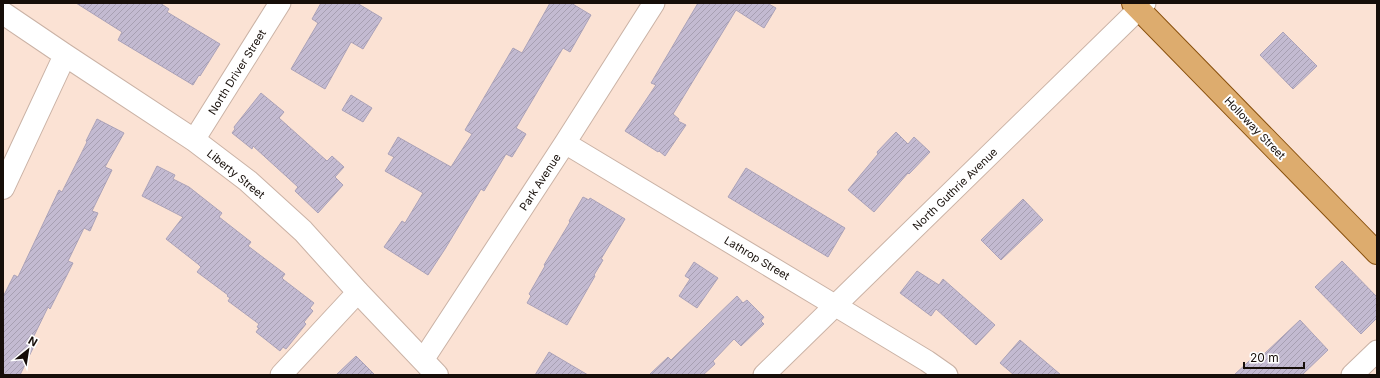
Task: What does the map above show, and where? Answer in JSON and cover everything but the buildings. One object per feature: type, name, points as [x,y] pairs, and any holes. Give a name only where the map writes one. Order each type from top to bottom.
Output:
[{"type":"main road","name":"Holloway Street","points":[[1139,5],[1377,253]]},
{"type":"street","name":"North Driver Street","points":[[194,140],[280,3]]},
{"type":"street","name":"Park Avenue","points":[[430,368],[565,143],[654,3]]},
{"type":"street","name":"North Guthrie Avenue","points":[[764,375],[836,306],[1139,5]]},
{"type":"street","name":"Liberty Street","points":[[3,12],[65,55],[194,140],[248,181],[297,226],[430,368]]},
{"type":"street","points":[[3,188],[65,55]]},
{"type":"street","name":"Lathrop Street","points":[[565,143],[927,361],[947,375]]},
{"type":"street","points":[[281,375],[358,292]]},
{"type":"street","points":[[1352,375],[1377,351]]}]
